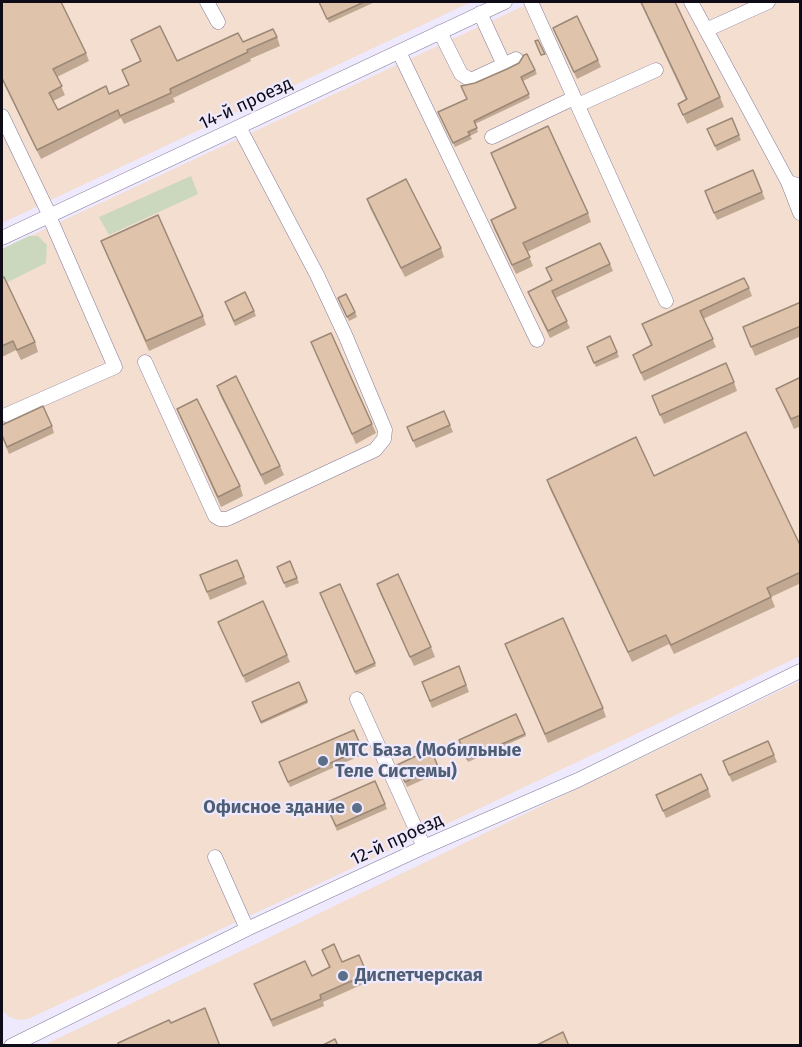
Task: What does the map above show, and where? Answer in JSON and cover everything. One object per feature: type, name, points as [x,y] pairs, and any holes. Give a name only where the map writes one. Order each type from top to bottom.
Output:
[{"type":"street","points":[[207,2],[218,22]]},
{"type":"street","name":"14-й проезд","points":[[2,238],[505,2]]},
{"type":"street","points":[[531,2],[666,301]]},
{"type":"street","points":[[691,2],[794,184],[801,213]]},
{"type":"street","points":[[706,30],[768,2]]},
{"type":"street","points":[[440,32],[464,77],[473,79],[510,62],[480,13]]},
{"type":"street","points":[[399,52],[537,340]]},
{"type":"street","points":[[492,137],[656,70]]},
{"type":"street","points":[[2,116],[115,366],[6,415]]},
{"type":"street","points":[[145,362],[215,516],[220,519],[227,519],[375,450],[384,439],[385,430],[317,275],[239,127]]},
{"type":"street","name":"12-й проезд","points":[[11,1046],[247,929],[424,847],[578,780],[801,671]]},
{"type":"street","points":[[357,699],[424,847]]},
{"type":"street","points":[[215,857],[247,929]]},
{"type":"street","points":[[2,1041],[4,1046]]},
{"type":"shaded area","points":[[2,2],[471,2],[2,223]]},
{"type":"shaded area","points":[[532,2],[800,2],[800,656],[28,1019],[19,1020],[9,1017],[2,1010],[2,249]]},
{"type":"shaded area","points":[[800,681],[800,1045],[42,1046],[235,954]]},
{"type":"green space","points":[[191,176],[198,194],[109,235],[99,217]]},
{"type":"green space","points":[[29,236],[38,236],[47,245],[46,263],[2,285],[2,249]]},
{"type":"building","points":[[2,2],[61,2],[86,53],[53,69],[62,86],[49,93],[58,110],[106,86],[109,94],[129,85],[122,70],[141,61],[131,40],[160,26],[177,61],[238,33],[243,42],[273,29],[277,37],[170,89],[171,93],[120,116],[118,110],[37,150],[2,78]]},
{"type":"building","points":[[319,2],[364,2],[327,19]]},
{"type":"building","points":[[641,2],[675,2],[720,97],[683,115],[678,104],[687,99]]},
{"type":"building","points":[[577,16],[598,60],[574,72],[553,28]]},
{"type":"building","points":[[538,40],[545,54],[541,55],[535,41]]},
{"type":"building","points":[[527,54],[535,70],[521,77],[529,94],[474,121],[477,128],[468,132],[470,135],[453,143],[438,112],[467,99],[461,86],[475,83],[507,69],[519,63]]},
{"type":"building","points":[[732,118],[739,135],[715,146],[707,129]]},
{"type":"building","points":[[548,126],[588,213],[523,243],[530,257],[512,265],[491,220],[516,208],[491,153]]},
{"type":"building","points":[[753,170],[762,192],[714,213],[705,191]]},
{"type":"building","points":[[406,179],[441,248],[401,268],[367,199]]},
{"type":"building","points":[[158,215],[203,316],[146,341],[101,241]]},
{"type":"building","points":[[600,243],[610,264],[552,291],[567,321],[548,331],[528,292],[552,280],[546,268]]},
{"type":"building","points":[[4,277],[35,342],[17,350],[13,341],[2,346],[2,278]]},
{"type":"building","points":[[744,278],[749,288],[700,311],[713,339],[641,373],[633,355],[652,345],[642,324]]},
{"type":"building","points":[[245,292],[254,311],[234,321],[225,302]]},
{"type":"building","points":[[346,294],[355,312],[347,317],[338,298]]},
{"type":"building","points":[[801,302],[801,326],[751,347],[743,327]]},
{"type":"building","points":[[331,333],[372,424],[352,434],[311,342]]},
{"type":"building","points":[[610,336],[617,352],[594,363],[587,347]]},
{"type":"building","points":[[726,363],[734,382],[660,415],[652,396]]},
{"type":"building","points":[[236,376],[280,466],[261,475],[217,386]]},
{"type":"building","points":[[801,377],[801,415],[791,419],[776,389]]},
{"type":"building","points":[[197,399],[240,486],[218,497],[177,409]]},
{"type":"building","points":[[43,406],[52,426],[7,447],[2,435],[2,425]]},
{"type":"building","points":[[444,411],[450,425],[413,441],[407,427]]},
{"type":"building","points":[[746,432],[801,547],[801,572],[767,588],[771,597],[671,645],[666,635],[628,652],[547,480],[636,437],[654,476]]},
{"type":"building","points":[[237,560],[244,577],[207,592],[200,575]]},
{"type":"building","points":[[290,561],[297,578],[284,583],[277,567]]},
{"type":"building","points":[[398,574],[431,647],[410,657],[377,584]]},
{"type":"building","points":[[340,584],[375,663],[355,672],[320,593]]},
{"type":"building","points":[[263,601],[287,655],[243,676],[218,622]]},
{"type":"building","points":[[563,618],[603,708],[545,734],[505,644]]},
{"type":"building","points":[[459,666],[466,685],[430,701],[422,682]]},
{"type":"building","points":[[299,682],[307,701],[261,722],[252,702]]},
{"type":"building","points":[[516,714],[525,734],[467,759],[459,740]]},
{"type":"building","name":"МТС База (Мобильные Теле Системы)","points":[[354,730],[362,749],[288,782],[279,762]]},
{"type":"building","points":[[768,741],[774,755],[729,775],[723,761]]},
{"type":"building","points":[[431,749],[438,767],[405,782],[397,765]]},
{"type":"building","points":[[701,774],[708,789],[663,811],[656,795]]},
{"type":"building","name":"Офисное здание","points":[[375,781],[385,804],[336,826],[325,803]]},
{"type":"building","points":[[334,944],[342,962],[359,955],[367,974],[320,995],[321,999],[271,1020],[254,984],[305,961],[312,976],[330,967],[322,950]]},
{"type":"building","points":[[205,1008],[220,1046],[119,1046],[118,1043],[169,1020],[171,1023]]},
{"type":"building","points":[[563,1032],[569,1046],[535,1046]]},
{"type":"building","points":[[335,1039],[338,1046],[321,1046]]},
{"type":"place","name":"МТС База (Мобильные Теле Системы)","points":[[323,761]]},
{"type":"place","name":"Офисное здание","points":[[357,808]]},
{"type":"place","name":"Диспетчерская","points":[[343,976]]}]
